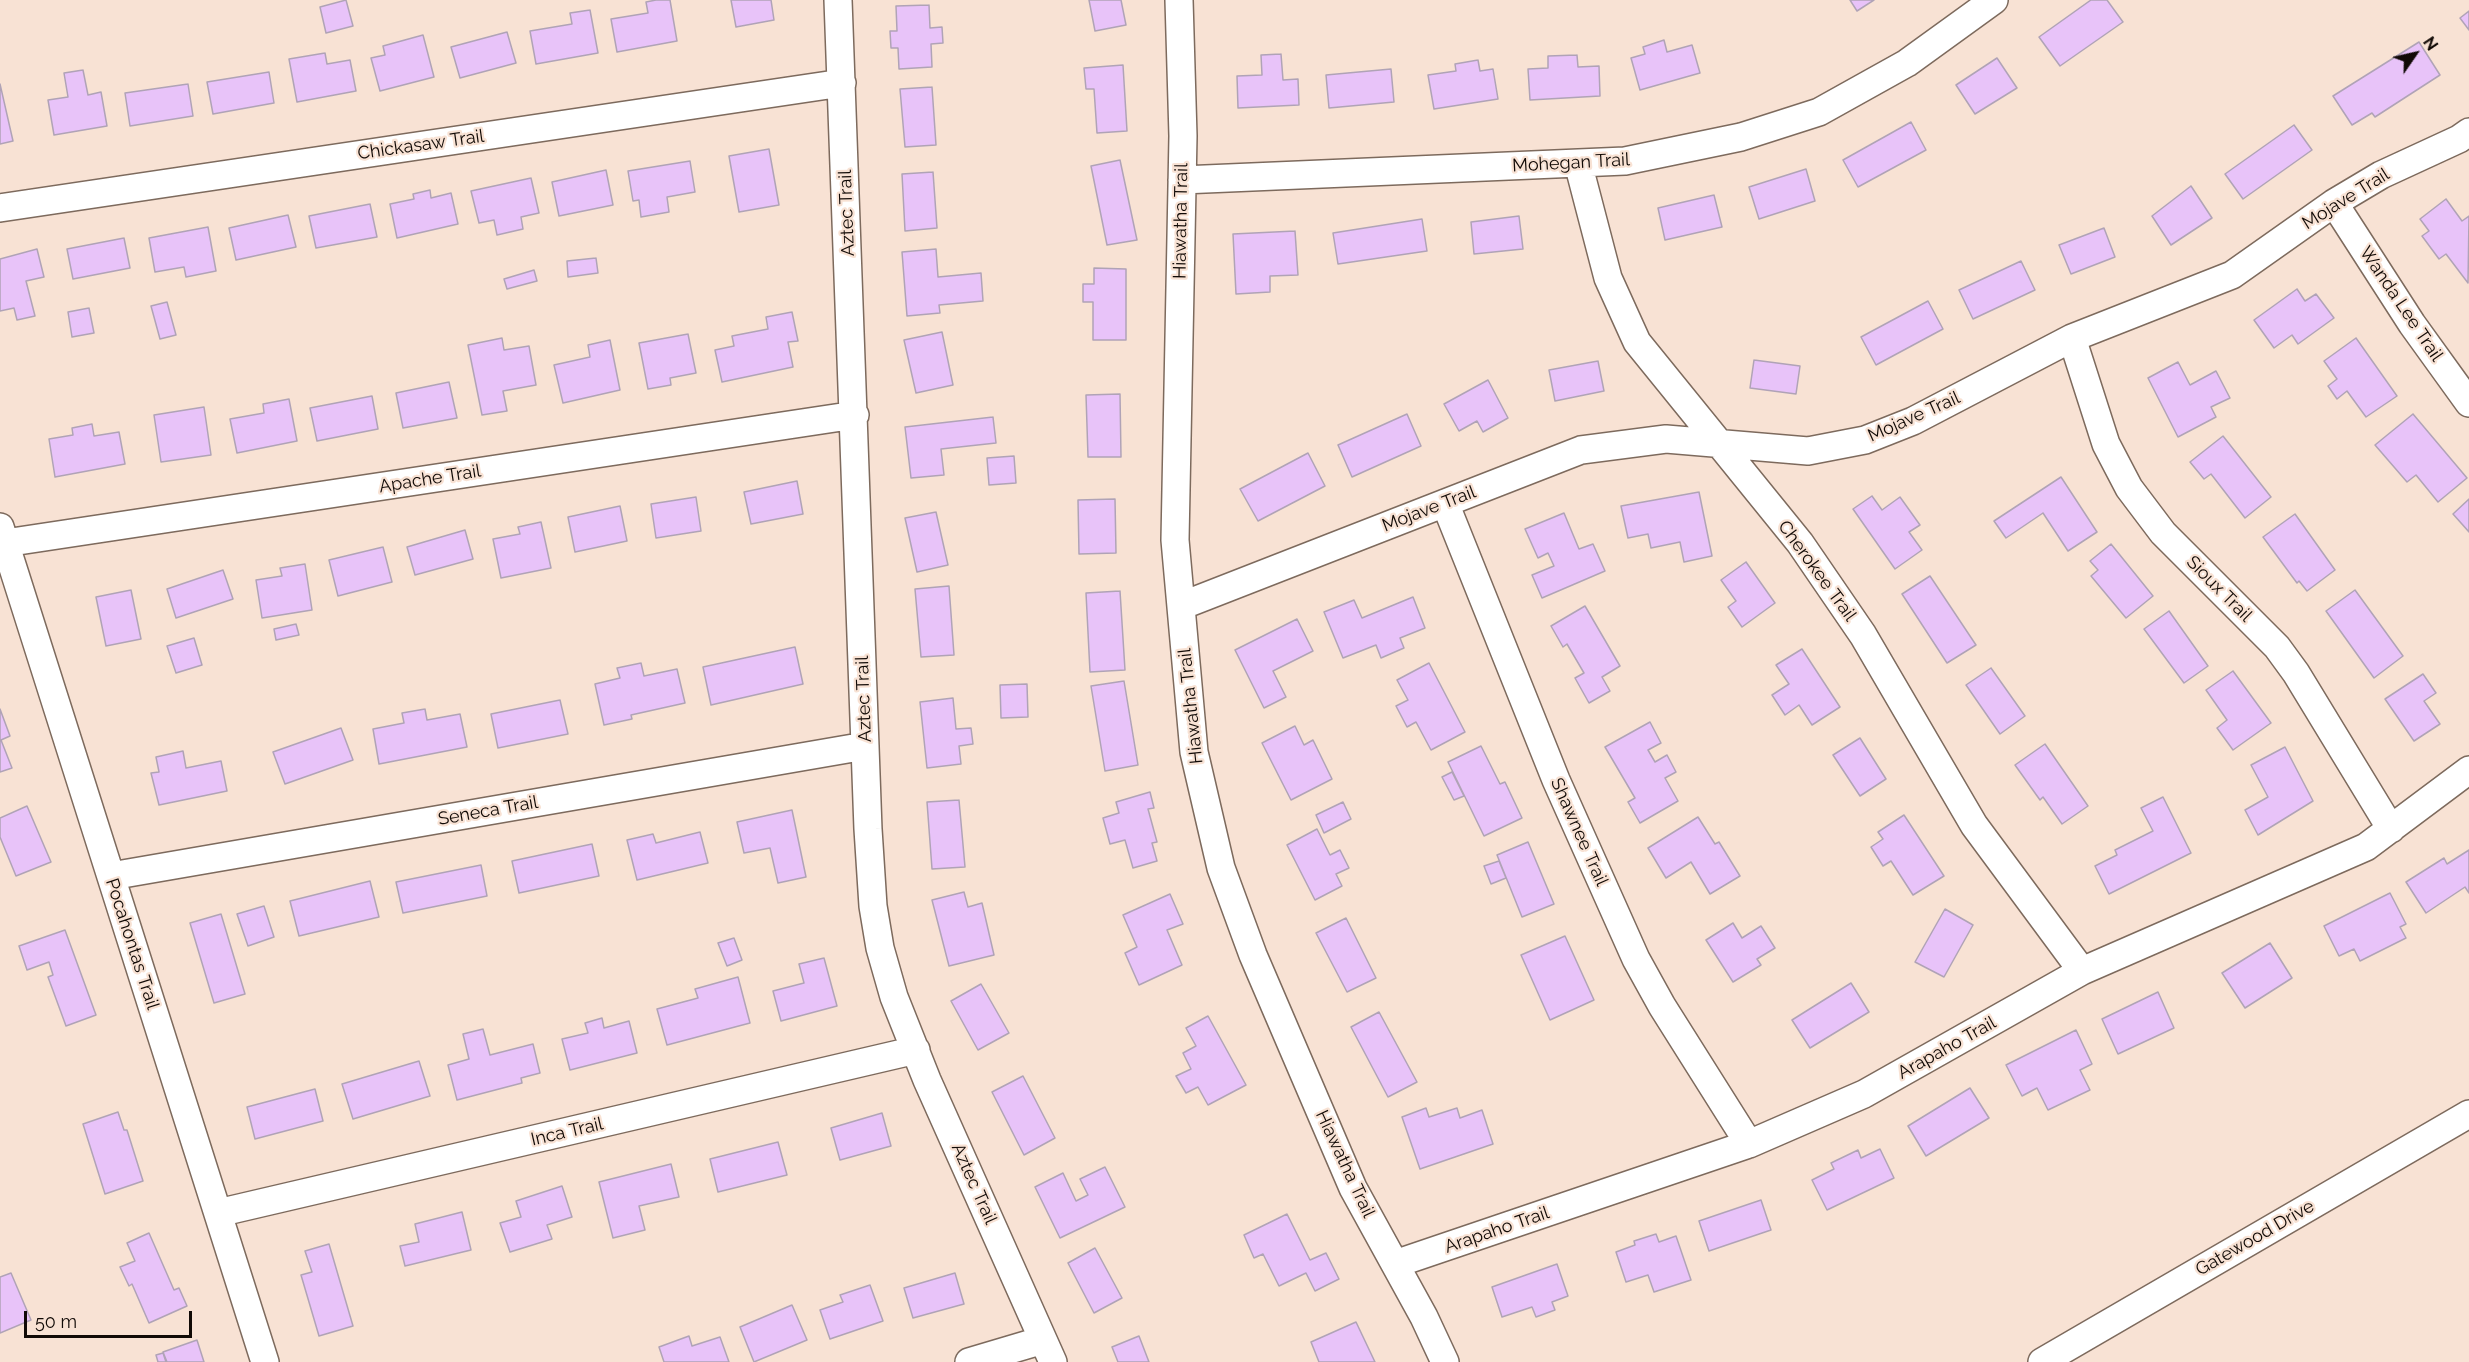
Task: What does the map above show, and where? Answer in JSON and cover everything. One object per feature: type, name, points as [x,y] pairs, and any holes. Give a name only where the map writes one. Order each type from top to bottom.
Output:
[{"type":"street","name":"Aztec Trail","points":[[838,0],[855,415],[868,840],[880,948],[894,997],[916,1050],[1048,1351]]},
{"type":"street","name":"Hiawatha Trail","points":[[1179,0],[1182,180],[1175,540],[1194,752],[1221,868],[1253,955],[1353,1188],[1445,1362]]},
{"type":"street","name":"Mohegan Trail","points":[[1182,180],[1625,161],[1741,137],[1819,112],[1907,63],[1994,0]]},
{"type":"street","name":"Chickasaw Trail","points":[[0,208],[842,83]]},
{"type":"street","name":"Mojave Trail","points":[[1181,606],[1581,450],[1666,439],[1808,451],[1864,440],[1913,421],[2072,338],[2232,276],[2334,203],[2381,175],[2459,139],[2469,132]]},
{"type":"street","name":"Cherokee Trail","points":[[1578,164],[1608,278],[1637,342],[1800,543],[1863,635],[1974,825],[2082,971]]},
{"type":"street","name":"Wanda Lee Trail","points":[[2334,203],[2412,324],[2469,403]]},
{"type":"street","name":"Sioux Trail","points":[[2072,338],[2106,444],[2129,488],[2163,533],[2277,648],[2296,673],[2391,829]]},
{"type":"street","name":"Apache Trail","points":[[3,535],[855,415]]},
{"type":"street","name":"Shawnee Trail","points":[[1445,503],[1556,780],[1636,959],[1662,1006],[1749,1144]]},
{"type":"street","name":"Pocahontas Trail","points":[[3,535],[265,1362]]},
{"type":"street","name":"Seneca Trail","points":[[111,876],[865,746]]},
{"type":"street","name":"Arapaho Trail","points":[[1395,1264],[1749,1144],[1864,1094],[2082,971],[2366,847],[2469,770]]},
{"type":"street","name":"Inca Trail","points":[[218,1213],[916,1050]]},
{"type":"street","name":"Gatewood Drive","points":[[2042,1362],[2469,1114]]},
{"type":"street","points":[[969,1362],[1048,1351]]},
{"type":"building","points":[[346,0],[353,26],[326,33],[320,7]]},
{"type":"building","points":[[670,0],[677,41],[617,52],[611,19],[648,13],[646,2]]},
{"type":"building","points":[[731,0],[771,0],[774,20],[736,27]]},
{"type":"building","points":[[1089,0],[1121,0],[1126,25],[1095,31]]},
{"type":"building","points":[[1850,0],[1874,0],[1857,11]]},
{"type":"building","points":[[2091,0],[2107,0],[2123,22],[2060,66],[2039,37]]},
{"type":"building","points":[[929,5],[930,28],[942,27],[943,43],[931,44],[932,67],[899,69],[898,48],[891,48],[890,31],[897,31],[896,6]]},
{"type":"building","points":[[590,10],[598,53],[536,64],[530,31],[572,24],[570,13]]},
{"type":"building","points":[[2469,11],[2469,30],[2460,18]]},
{"type":"building","points":[[507,32],[516,63],[460,78],[451,47]]},
{"type":"building","points":[[423,35],[434,77],[380,91],[371,58],[385,55],[383,46]]},
{"type":"building","points":[[1664,40],[1667,52],[1692,45],[1700,73],[1640,90],[1631,58],[1645,54],[1643,47]]},
{"type":"building","points":[[2419,42],[2440,75],[2375,117],[2372,113],[2352,125],[2333,96]]},
{"type":"building","points":[[325,53],[327,64],[350,60],[356,91],[297,102],[289,59]]},
{"type":"building","points":[[1281,54],[1283,80],[1298,79],[1299,105],[1238,108],[1237,76],[1262,75],[1261,55]]},
{"type":"building","points":[[1577,55],[1578,67],[1599,66],[1600,96],[1530,100],[1528,69],[1548,68],[1548,56]]},
{"type":"building","points":[[1997,58],[2017,88],[1975,114],[1956,85]]},
{"type":"building","points":[[1478,60],[1480,71],[1493,69],[1498,99],[1434,109],[1428,75],[1456,71],[1455,64]]},
{"type":"building","points":[[1123,65],[1127,131],[1097,133],[1094,89],[1086,89],[1084,68]]},
{"type":"building","points":[[1391,69],[1394,102],[1329,108],[1326,75]]},
{"type":"building","points":[[83,70],[88,95],[101,92],[107,126],[54,135],[48,100],[68,97],[64,73]]},
{"type":"building","points":[[269,72],[274,103],[213,114],[207,82]]},
{"type":"building","points":[[0,84],[13,141],[0,144]]},
{"type":"building","points":[[188,84],[193,116],[130,126],[125,93]]},
{"type":"building","points":[[932,87],[936,145],[905,147],[900,89]]},
{"type":"building","points":[[1911,122],[1926,150],[1858,187],[1843,160]]},
{"type":"building","points":[[2294,125],[2312,150],[2243,199],[2225,174]]},
{"type":"building","points":[[769,149],[779,205],[739,212],[729,156]]},
{"type":"building","points":[[1120,160],[1137,240],[1107,245],[1091,166]]},
{"type":"building","points":[[690,161],[695,192],[667,197],[669,212],[641,217],[639,200],[633,201],[628,171]]},
{"type":"building","points":[[1806,169],[1815,201],[1759,219],[1749,187]]},
{"type":"building","points":[[606,170],[613,205],[559,216],[552,182]]},
{"type":"building","points":[[933,172],[937,228],[905,231],[902,174]]},
{"type":"building","points":[[531,178],[539,213],[521,217],[523,229],[497,235],[494,220],[479,223],[471,191]]},
{"type":"building","points":[[2191,186],[2212,218],[2171,245],[2152,216]]},
{"type":"building","points":[[430,190],[431,198],[451,193],[458,224],[397,238],[390,204],[414,199],[413,194]]},
{"type":"building","points":[[1714,195],[1722,227],[1665,240],[1658,208]]},
{"type":"building","points":[[2446,199],[2462,221],[2469,216],[2468,283],[2446,254],[2439,259],[2422,236],[2429,231],[2420,219]]},
{"type":"building","points":[[370,204],[377,237],[316,248],[309,216]]},
{"type":"building","points":[[288,215],[296,247],[236,260],[229,228]]},
{"type":"building","points":[[1519,216],[1523,249],[1474,254],[1471,222]]},
{"type":"building","points":[[1422,219],[1427,251],[1338,264],[1333,233]]},
{"type":"building","points":[[208,227],[216,271],[186,277],[184,267],[155,272],[149,238]]},
{"type":"building","points":[[2104,228],[2115,257],[2071,274],[2059,245]]},
{"type":"building","points":[[1295,231],[1298,275],[1270,276],[1270,292],[1236,294],[1233,234]]},
{"type":"building","points":[[124,238],[130,268],[73,279],[67,249]]},
{"type":"building","points":[[37,249],[44,277],[26,281],[35,316],[17,320],[14,308],[0,311],[0,259]]},
{"type":"building","points":[[936,249],[938,277],[981,273],[983,301],[939,305],[940,313],[907,316],[902,252]]},
{"type":"building","points":[[596,258],[598,273],[568,277],[567,261]]},
{"type":"building","points":[[2021,261],[2035,290],[1973,319],[1959,290]]},
{"type":"building","points":[[1094,268],[1126,269],[1126,340],[1093,340],[1093,302],[1083,302],[1083,284],[1094,284]]},
{"type":"building","points":[[534,270],[537,281],[507,289],[504,279]]},
{"type":"building","points":[[2297,289],[2305,301],[2316,294],[2334,318],[2298,344],[2292,335],[2274,348],[2254,320]]},
{"type":"building","points":[[1928,301],[1943,329],[1876,365],[1861,337]]},
{"type":"building","points":[[167,302],[176,335],[160,339],[151,306]]},
{"type":"building","points":[[89,308],[94,333],[72,337],[68,312]]},
{"type":"building","points":[[792,312],[798,341],[788,342],[793,367],[722,382],[715,350],[734,346],[732,336],[768,329],[766,317]]},
{"type":"building","points":[[942,332],[953,385],[916,393],[904,340]]},
{"type":"building","points":[[688,334],[696,373],[670,378],[671,385],[648,389],[639,343]]},
{"type":"building","points":[[502,338],[504,350],[529,346],[536,385],[503,391],[507,411],[482,415],[468,345]]},
{"type":"building","points":[[2356,338],[2397,396],[2366,417],[2347,391],[2337,399],[2328,386],[2337,379],[2324,361]]},
{"type":"building","points":[[610,340],[620,390],[563,403],[554,365],[590,357],[588,345]]},
{"type":"building","points":[[1754,360],[1800,366],[1796,394],[1750,388]]},
{"type":"building","points":[[1598,361],[1604,391],[1555,401],[1549,370]]},
{"type":"building","points":[[2178,362],[2190,385],[2216,371],[2230,398],[2211,407],[2216,417],[2178,437],[2148,378]]},
{"type":"building","points":[[1488,380],[1508,418],[1483,432],[1477,421],[1459,431],[1444,404]]},
{"type":"building","points":[[449,382],[457,418],[403,428],[396,393]]},
{"type":"building","points":[[1120,394],[1121,457],[1088,457],[1086,395]]},
{"type":"building","points":[[372,396],[378,429],[317,441],[310,408]]},
{"type":"building","points":[[289,399],[297,441],[237,453],[230,419],[264,413],[263,404]]},
{"type":"building","points":[[204,407],[211,455],[161,462],[154,415]]},
{"type":"building","points":[[1407,414],[1421,446],[1352,477],[1338,445]]},
{"type":"building","points":[[2413,414],[2467,478],[2438,502],[2416,475],[2407,482],[2375,445]]},
{"type":"building","points":[[993,417],[996,443],[941,449],[944,475],[911,478],[905,427]]},
{"type":"building","points":[[92,424],[94,436],[119,432],[125,464],[55,477],[49,439],[73,435],[72,428]]},
{"type":"building","points":[[2223,436],[2271,497],[2245,518],[2211,474],[2204,479],[2190,462]]},
{"type":"building","points":[[1308,453],[1325,486],[1258,521],[1240,489]]},
{"type":"building","points":[[1014,456],[1016,483],[989,485],[987,458]]},
{"type":"building","points":[[2061,477],[2097,532],[2068,551],[2043,513],[2006,538],[1994,521]]},
{"type":"building","points":[[797,481],[803,514],[751,524],[744,492]]},
{"type":"building","points":[[1699,492],[1712,556],[1684,562],[1680,542],[1651,548],[1648,534],[1628,538],[1621,506]]},
{"type":"building","points":[[1872,496],[1882,510],[1900,497],[1920,525],[1909,532],[1922,550],[1895,569],[1853,509]]},
{"type":"building","points":[[696,497],[701,531],[656,538],[651,504]]},
{"type":"building","points":[[1115,499],[1116,553],[1079,554],[1078,500]]},
{"type":"building","points":[[2469,499],[2469,532],[2453,514]]},
{"type":"building","points":[[620,506],[627,541],[575,552],[568,517]]},
{"type":"building","points":[[936,512],[948,565],[917,572],[905,518]]},
{"type":"building","points":[[1564,513],[1579,549],[1593,544],[1605,571],[1542,598],[1532,575],[1554,566],[1548,553],[1538,558],[1525,529]]},
{"type":"building","points":[[2295,514],[2335,570],[2307,591],[2299,581],[2297,583],[2263,537]]},
{"type":"building","points":[[541,522],[551,568],[501,578],[493,539],[520,534],[518,527]]},
{"type":"building","points":[[465,530],[473,559],[415,575],[407,547]]},
{"type":"building","points":[[2111,544],[2153,596],[2126,618],[2091,576],[2098,570],[2090,561]]},
{"type":"building","points":[[383,547],[392,582],[338,596],[329,560]]},
{"type":"building","points":[[1746,562],[1775,603],[1742,627],[1728,607],[1736,601],[1721,580]]},
{"type":"building","points":[[305,564],[312,610],[262,618],[256,580],[282,576],[280,568]]},
{"type":"building","points":[[223,570],[233,599],[176,618],[167,589]]},
{"type":"building","points":[[1930,576],[1976,645],[1947,663],[1902,594]]},
{"type":"building","points":[[949,586],[954,655],[921,657],[915,589]]},
{"type":"building","points":[[131,590],[141,639],[106,646],[96,597]]},
{"type":"building","points":[[2355,590],[2403,656],[2374,678],[2326,611]]},
{"type":"building","points":[[1120,591],[1125,670],[1090,672],[1086,593]]},
{"type":"building","points":[[1413,597],[1425,628],[1400,638],[1404,648],[1381,658],[1376,645],[1343,658],[1324,612],[1354,600],[1362,618]]},
{"type":"building","points":[[1585,606],[1620,666],[1602,677],[1610,691],[1589,703],[1575,678],[1584,673],[1567,644],[1563,647],[1551,626]]},
{"type":"building","points":[[2169,611],[2208,666],[2184,683],[2144,629]]},
{"type":"building","points":[[1297,619],[1313,651],[1273,671],[1286,697],[1264,708],[1235,650]]},
{"type":"building","points":[[296,624],[299,635],[276,640],[274,629]]},
{"type":"building","points":[[194,638],[202,665],[176,673],[167,646]]},
{"type":"building","points":[[795,647],[803,684],[711,705],[703,667]]},
{"type":"building","points":[[1802,649],[1840,707],[1812,725],[1799,705],[1785,715],[1772,695],[1789,684],[1776,665]]},
{"type":"building","points":[[641,663],[644,676],[677,669],[685,703],[631,715],[632,719],[604,725],[595,684],[620,678],[617,668]]},
{"type":"building","points":[[1429,663],[1465,732],[1431,750],[1416,722],[1407,727],[1396,706],[1408,700],[1397,680]]},
{"type":"building","points":[[1991,668],[2025,716],[2000,734],[1966,685]]},
{"type":"building","points":[[2233,671],[2271,723],[2233,750],[2217,728],[2227,720],[2206,690]]},
{"type":"building","points":[[2423,674],[2436,693],[2424,701],[2440,724],[2414,741],[2385,699]]},
{"type":"building","points":[[1124,681],[1138,765],[1105,771],[1091,686]]},
{"type":"building","points":[[1027,684],[1028,717],[1001,718],[1000,685]]},
{"type":"building","points":[[953,698],[956,729],[971,728],[973,744],[959,746],[961,764],[927,768],[920,702]]},
{"type":"building","points":[[560,700],[568,734],[498,748],[491,714]]},
{"type":"building","points":[[0,709],[10,736],[1,740],[12,768],[0,772]]},
{"type":"building","points":[[425,709],[427,720],[460,714],[467,747],[379,764],[373,729],[404,723],[402,713]]},
{"type":"building","points":[[1650,722],[1661,743],[1648,750],[1655,762],[1667,755],[1676,772],[1665,778],[1678,801],[1640,823],[1628,802],[1635,798],[1605,747]]},
{"type":"building","points":[[1295,726],[1304,745],[1313,740],[1332,779],[1291,800],[1262,743]]},
{"type":"building","points":[[341,728],[353,760],[285,784],[273,752]]},
{"type":"building","points":[[1860,738],[1886,779],[1860,796],[1833,755]]},
{"type":"building","points":[[2045,744],[2088,806],[2062,824],[2043,797],[2040,800],[2015,765]]},
{"type":"building","points":[[1481,746],[1500,784],[1505,782],[1522,818],[1484,836],[1448,762]]},
{"type":"building","points":[[2285,747],[2313,801],[2258,835],[2245,810],[2268,797],[2251,765]]},
{"type":"building","points":[[183,751],[186,768],[221,761],[227,791],[159,805],[151,773],[159,772],[156,757]]},
{"type":"building","points":[[1452,772],[1464,796],[1454,800],[1442,777]]},
{"type":"building","points":[[1150,792],[1154,808],[1148,809],[1157,842],[1152,843],[1157,861],[1133,868],[1125,840],[1110,844],[1103,818],[1119,813],[1116,802]]},
{"type":"building","points":[[2163,797],[2191,853],[2109,894],[2095,866],[2117,855],[2115,850],[2153,831],[2141,808]]},
{"type":"building","points":[[959,800],[965,867],[932,869],[927,802]]},
{"type":"building","points":[[1343,802],[1351,819],[1324,833],[1316,815]]},
{"type":"building","points":[[27,806],[51,862],[16,876],[0,837],[0,818]]},
{"type":"building","points":[[792,810],[806,877],[778,883],[770,848],[744,853],[737,822]]},
{"type":"building","points":[[1904,815],[1944,876],[1913,895],[1891,861],[1883,866],[1871,847],[1883,839],[1878,832]]},
{"type":"building","points":[[1698,817],[1715,844],[1719,842],[1740,876],[1710,894],[1691,862],[1666,878],[1648,848]]},
{"type":"building","points":[[1317,829],[1330,855],[1340,850],[1349,868],[1336,874],[1342,886],[1315,900],[1287,845]]},
{"type":"building","points":[[700,832],[708,863],[637,880],[627,840],[653,834],[656,843]]},
{"type":"building","points":[[1528,842],[1554,904],[1522,917],[1497,855]]},
{"type":"building","points":[[592,844],[599,876],[519,893],[512,861]]},
{"type":"building","points":[[2469,850],[2469,893],[2465,887],[2426,913],[2406,882],[2444,858],[2447,864]]},
{"type":"building","points":[[1499,861],[1506,878],[1491,884],[1484,866]]},
{"type":"building","points":[[481,865],[487,896],[403,913],[396,882]]},
{"type":"building","points":[[370,881],[379,917],[299,936],[290,901]]},
{"type":"building","points":[[964,892],[968,907],[982,903],[994,955],[949,966],[932,900]]},
{"type":"building","points":[[2390,893],[2406,924],[2400,927],[2406,938],[2360,961],[2354,949],[2339,956],[2324,926]]},
{"type":"building","points":[[1170,894],[1183,924],[1167,930],[1182,965],[1139,985],[1125,953],[1137,947],[1123,915]]},
{"type":"building","points":[[264,906],[274,937],[248,946],[237,914]]},
{"type":"building","points":[[1945,909],[1973,925],[1944,977],[1915,962]]},
{"type":"building","points":[[221,914],[245,994],[214,1003],[190,923]]},
{"type":"building","points":[[1346,918],[1376,978],[1347,992],[1316,933]]},
{"type":"building","points":[[1733,923],[1742,938],[1761,926],[1775,948],[1757,959],[1761,965],[1733,982],[1706,940]]},
{"type":"building","points":[[65,930],[96,1015],[66,1026],[48,977],[53,975],[49,962],[27,970],[19,946]]},
{"type":"building","points":[[1565,936],[1594,1000],[1550,1020],[1521,955]]},
{"type":"building","points":[[734,938],[742,960],[727,966],[718,943]]},
{"type":"building","points":[[2270,943],[2292,978],[2245,1008],[2222,973]]},
{"type":"building","points":[[824,958],[837,1006],[781,1021],[773,991],[804,983],[799,964]]},
{"type":"building","points":[[738,977],[750,1023],[667,1045],[657,1009],[698,998],[695,989]]},
{"type":"building","points":[[1851,983],[1869,1012],[1810,1048],[1792,1020]]},
{"type":"building","points":[[981,984],[1009,1033],[978,1050],[951,1001]]},
{"type":"building","points":[[2158,992],[2174,1028],[2118,1054],[2102,1019]]},
{"type":"building","points":[[1379,1012],[1417,1082],[1388,1097],[1351,1027]]},
{"type":"building","points":[[1208,1016],[1246,1085],[1208,1105],[1198,1087],[1186,1093],[1176,1076],[1191,1069],[1183,1053],[1196,1046],[1186,1028]]},
{"type":"building","points":[[602,1018],[604,1028],[629,1021],[637,1053],[570,1070],[562,1039],[588,1033],[585,1023]]},
{"type":"building","points":[[483,1029],[490,1055],[533,1044],[540,1073],[521,1078],[522,1083],[457,1100],[448,1065],[469,1059],[463,1034]]},
{"type":"building","points":[[2076,1030],[2092,1064],[2080,1070],[2090,1090],[2048,1110],[2037,1088],[2022,1096],[2006,1065]]},
{"type":"building","points":[[419,1061],[430,1096],[353,1119],[342,1084]]},
{"type":"building","points":[[1023,1076],[1055,1138],[1024,1155],[992,1092]]},
{"type":"building","points":[[1970,1088],[1989,1118],[1926,1156],[1908,1126]]},
{"type":"building","points":[[315,1089],[323,1121],[255,1139],[247,1107]]},
{"type":"building","points":[[1426,1108],[1429,1117],[1457,1108],[1460,1118],[1482,1110],[1493,1144],[1420,1169],[1402,1117]]},
{"type":"building","points":[[118,1112],[124,1130],[127,1130],[143,1181],[105,1194],[83,1124]]},
{"type":"building","points":[[882,1113],[891,1146],[840,1160],[831,1128]]},
{"type":"building","points":[[778,1142],[787,1175],[718,1192],[710,1159]]},
{"type":"building","points":[[1880,1149],[1894,1178],[1827,1210],[1812,1180],[1834,1169],[1831,1163],[1858,1150],[1861,1158]]},
{"type":"building","points":[[671,1164],[679,1197],[639,1206],[645,1230],[613,1238],[599,1182]]},
{"type":"building","points":[[1105,1167],[1125,1207],[1060,1238],[1035,1187],[1063,1173],[1076,1201],[1088,1195],[1080,1179]]},
{"type":"building","points":[[562,1186],[572,1217],[547,1225],[552,1239],[510,1252],[500,1223],[521,1217],[516,1201]]},
{"type":"building","points":[[1761,1200],[1771,1230],[1709,1251],[1699,1221]]},
{"type":"building","points":[[462,1212],[471,1250],[405,1266],[400,1246],[419,1242],[415,1224]]},
{"type":"building","points":[[1287,1214],[1310,1260],[1326,1253],[1339,1279],[1315,1291],[1306,1273],[1279,1286],[1263,1254],[1254,1258],[1244,1235]]},
{"type":"building","points":[[149,1233],[174,1290],[179,1288],[187,1306],[149,1323],[132,1284],[129,1286],[120,1267],[135,1261],[127,1243]]},
{"type":"building","points":[[1656,1234],[1659,1242],[1676,1236],[1691,1280],[1654,1292],[1648,1275],[1626,1282],[1616,1252],[1635,1245],[1634,1241]]},
{"type":"building","points":[[329,1244],[353,1326],[319,1336],[301,1275],[312,1272],[305,1251]]},
{"type":"building","points":[[1095,1248],[1122,1298],[1094,1313],[1068,1263]]},
{"type":"building","points":[[1557,1264],[1568,1296],[1552,1302],[1555,1310],[1536,1317],[1532,1307],[1502,1317],[1492,1287]]},
{"type":"building","points":[[11,1273],[31,1320],[0,1333],[0,1277]]},
{"type":"building","points":[[955,1273],[964,1304],[913,1318],[904,1288]]},
{"type":"building","points":[[870,1285],[883,1321],[830,1339],[820,1310],[843,1302],[840,1295]]},
{"type":"building","points":[[792,1305],[807,1340],[754,1362],[740,1327]]},
{"type":"building","points":[[1356,1322],[1375,1362],[1319,1362],[1311,1342]]},
{"type":"building","points":[[689,1336],[692,1346],[720,1337],[729,1362],[664,1362],[659,1347]]},
{"type":"building","points":[[1139,1336],[1149,1362],[1118,1362],[1112,1347]]},
{"type":"building","points":[[197,1340],[204,1362],[167,1362],[163,1352]]},
{"type":"building","points":[[163,1353],[166,1362],[158,1362],[156,1355]]}]
